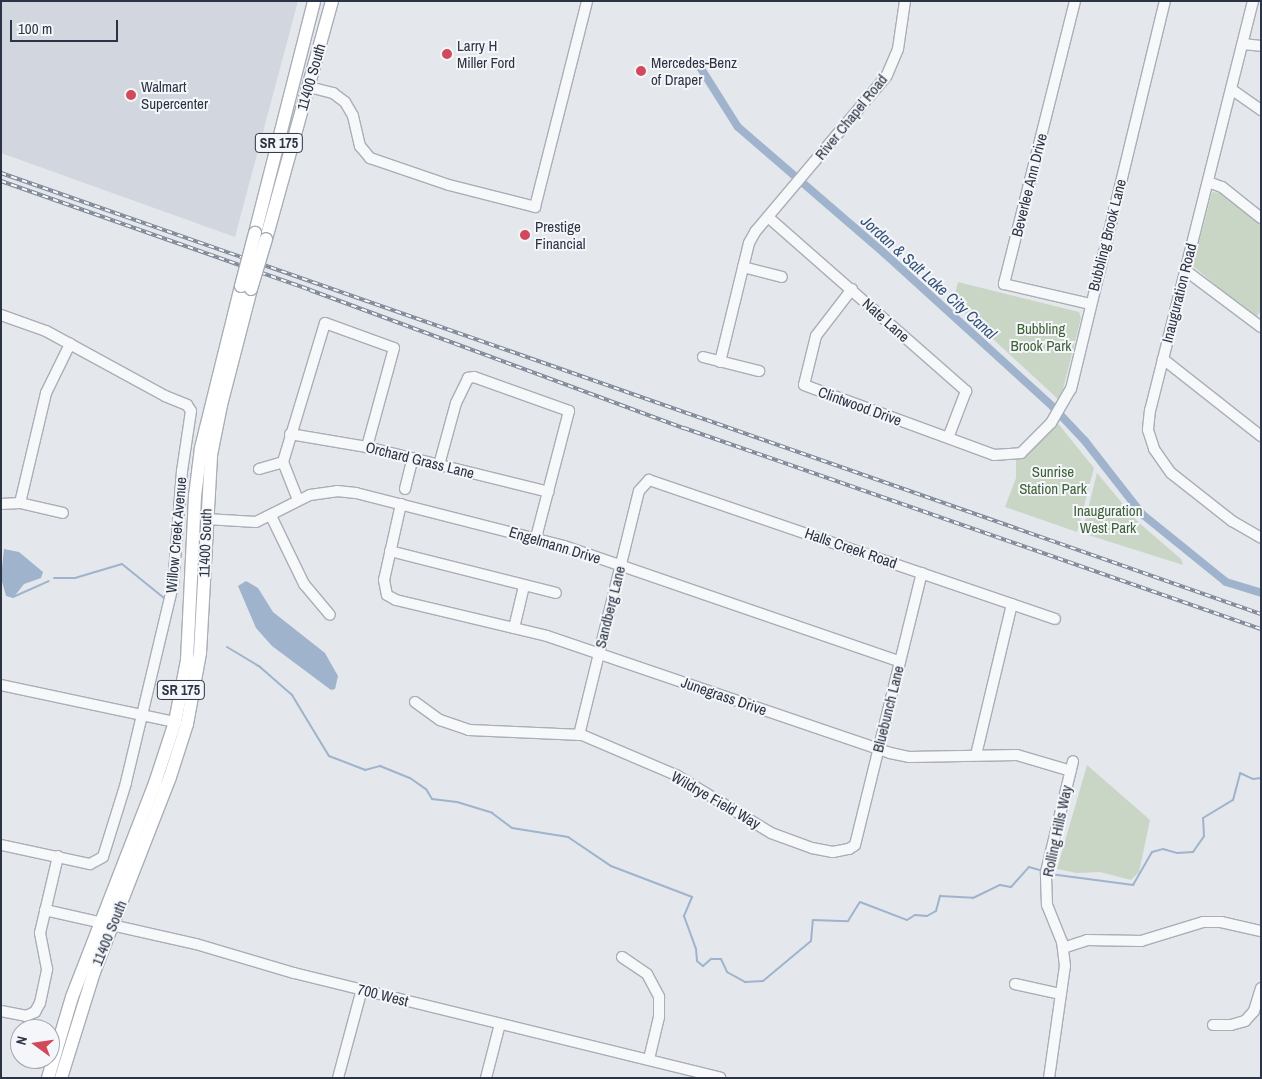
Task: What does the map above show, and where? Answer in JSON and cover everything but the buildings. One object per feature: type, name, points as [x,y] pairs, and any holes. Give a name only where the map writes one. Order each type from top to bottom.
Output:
[{"type":"main road","name":"11400 South","points":[[48,1078],[72,997],[99,922],[155,783],[174,722],[187,660],[194,515],[201,448],[260,236],[314,1]]},
{"type":"main road","name":"11400 South","points":[[260,236],[309,87],[332,1]]},
{"type":"main road","name":"11400 South","points":[[61,1078],[91,980],[170,777],[187,724],[200,653],[211,455],[246,287]]},
{"type":"main road","points":[[201,448],[204,466],[200,512],[206,519]]},
{"type":"street","points":[[309,87],[333,93],[346,102],[353,116],[360,146],[370,158],[449,185],[535,207],[587,1]]},
{"type":"street","name":"River Chapel Road","points":[[720,362],[749,243],[887,74],[898,49],[905,1]]},
{"type":"street","name":"Beverlee Ann Drive","points":[[1074,1],[1004,284],[1090,304]]},
{"type":"street","name":"Bubbling Brook Lane","points":[[1021,453],[1057,413],[1071,389],[1090,304],[1165,1]]},
{"type":"street","name":"Inauguration Road","points":[[1253,1],[1148,420],[1150,440],[1158,458],[1171,473],[1232,521],[1261,538]]},
{"type":"street","points":[[1243,44],[1261,46]]},
{"type":"street","points":[[1231,90],[1261,110]]},
{"type":"street","points":[[1208,182],[1222,187],[1261,218]]},
{"type":"street","name":"Nate Lane","points":[[768,218],[852,289],[966,391],[948,438]]},
{"type":"street","points":[[744,267],[782,277]]},
{"type":"street","points":[[1185,270],[1261,328]]},
{"type":"street","name":"Clintwood Drive","points":[[852,289],[816,336],[804,385],[994,455],[1021,453]]},
{"type":"street","points":[[1,315],[37,326],[70,344],[46,393],[20,503]]},
{"type":"street","points":[[298,500],[283,462],[325,323],[394,348],[366,447]]},
{"type":"street","name":"Willow Creek Avenue","points":[[58,856],[90,864],[98,863],[104,853],[118,811],[143,715],[173,585],[190,407],[70,344]]},
{"type":"street","points":[[703,358],[758,371]]},
{"type":"street","points":[[1163,359],[1261,436]]},
{"type":"street","points":[[439,465],[456,403],[468,378],[474,377],[569,412],[536,538]]},
{"type":"street","name":"Orchard Grass Lane","points":[[290,434],[366,447],[549,492]]},
{"type":"street","points":[[405,489],[413,458]]},
{"type":"street","points":[[258,470],[283,462]]},
{"type":"street","name":"Sandberg Lane","points":[[579,735],[640,488],[646,481]]},
{"type":"street","name":"Halls Creek Road","points":[[646,481],[655,481],[1055,619]]},
{"type":"street","name":"Engelmann Drive","points":[[206,519],[248,523],[271,516],[298,500],[337,491],[401,504],[536,538],[900,662]]},
{"type":"street","points":[[1,504],[20,503],[63,514]]},
{"type":"street","points":[[401,504],[390,551],[556,594]]},
{"type":"street","points":[[271,516],[304,584],[330,614]]},
{"type":"street","name":"Junegrass Drive","points":[[390,551],[384,589],[396,600],[514,628],[599,653],[878,750],[909,756],[1024,756],[1072,766]]},
{"type":"street","name":"Bluebunch Lane","points":[[855,845],[922,573]]},
{"type":"street","points":[[514,628],[524,586]]},
{"type":"street","points":[[976,755],[1012,604]]},
{"type":"street","points":[[1,685],[174,722]]},
{"type":"street","name":"Wildrye Field Way","points":[[415,702],[440,720],[469,730],[579,735],[676,775],[771,833],[812,848],[833,852],[855,845]]},
{"type":"street","name":"Rolling Hills Way","points":[[1048,1078],[1061,994],[1063,948],[1048,905],[1047,866],[1072,766]]},
{"type":"street","points":[[1,845],[58,856],[40,933],[47,969],[40,1003],[35,1012],[26,1016],[1,1011]]},
{"type":"street","name":"700 West","points":[[46,910],[217,950],[362,989],[720,1078]]},
{"type":"street","points":[[1063,948],[1087,940],[1141,941],[1203,922],[1221,922],[1261,931]]},
{"type":"street","points":[[622,957],[647,974],[659,997],[659,1017],[649,1059]]},
{"type":"street","points":[[1015,984],[1061,994]]},
{"type":"street","points":[[1213,1025],[1226,1026],[1245,1020],[1254,1011],[1261,988]]},
{"type":"street","points":[[338,1078],[362,989]]},
{"type":"street","points":[[486,1078],[500,1024]]},
{"type":"shaded area","points":[[1,1],[298,1],[235,237],[1,153]]},
{"type":"green space","points":[[1212,192],[1221,193],[1261,224],[1261,311],[1255,318],[1193,266]]},
{"type":"green space","name":"Bubbling Brook Park","points":[[958,282],[1079,312],[1081,318],[1060,401],[953,302]]},
{"type":"green space","name":"Sunrise Station Park","points":[[1056,421],[1094,468],[1077,532],[1005,507],[1016,478],[1016,459]]},
{"type":"green space","name":"Inauguration West Park","points":[[1097,473],[1138,522],[1181,559],[1183,565],[1082,533]]},
{"type":"green space","points":[[1087,765],[1150,820],[1139,872],[1131,880],[1100,872],[1077,873],[1057,869]]},
{"type":"water","points":[[4,549],[19,552],[43,572],[41,578],[24,584],[13,598],[6,596],[1,578]]},
{"type":"water","points":[[246,581],[258,588],[273,612],[325,653],[338,676],[335,689],[331,690],[272,646],[256,628],[238,586]]},
{"type":"waterway","name":"Jordan & Salt Lake City Canal","points":[[700,67],[738,127],[884,253],[1053,407],[1085,441],[1142,514],[1226,582],[1261,593]]},
{"type":"waterway","points":[[54,578],[75,578],[122,564],[164,598]]},
{"type":"waterway","points":[[13,597],[49,581]]},
{"type":"waterway","points":[[227,647],[260,667],[292,695],[329,756],[365,770],[380,766],[410,778],[426,789],[432,799],[457,802],[492,813],[512,828],[568,837],[611,866],[692,897],[684,916],[696,949],[697,961],[703,966],[711,959],[721,959],[727,972],[745,982],[763,981],[811,941],[813,920],[848,921],[860,902],[907,920],[915,915],[927,916],[936,911],[940,896],[973,898],[1000,885],[1011,887],[1029,867],[1043,871]]},
{"type":"waterway","points":[[1050,874],[1133,885],[1152,852],[1163,849],[1177,853],[1193,852],[1204,836],[1203,818],[1233,800],[1240,773],[1253,779],[1261,778]]},
{"type":"railway","points":[[1,173],[1261,614]]},
{"type":"railway","points":[[1,181],[310,290],[684,428],[1261,629]]},
{"type":"place","name":"Larry H Miller Ford","points":[[447,54]]},
{"type":"place","name":"Mercedes-Benz of Draper","points":[[641,71]]},
{"type":"place","name":"Walmart Supercenter","points":[[131,95]]},
{"type":"place","name":"Prestige Financial","points":[[525,235]]}]
